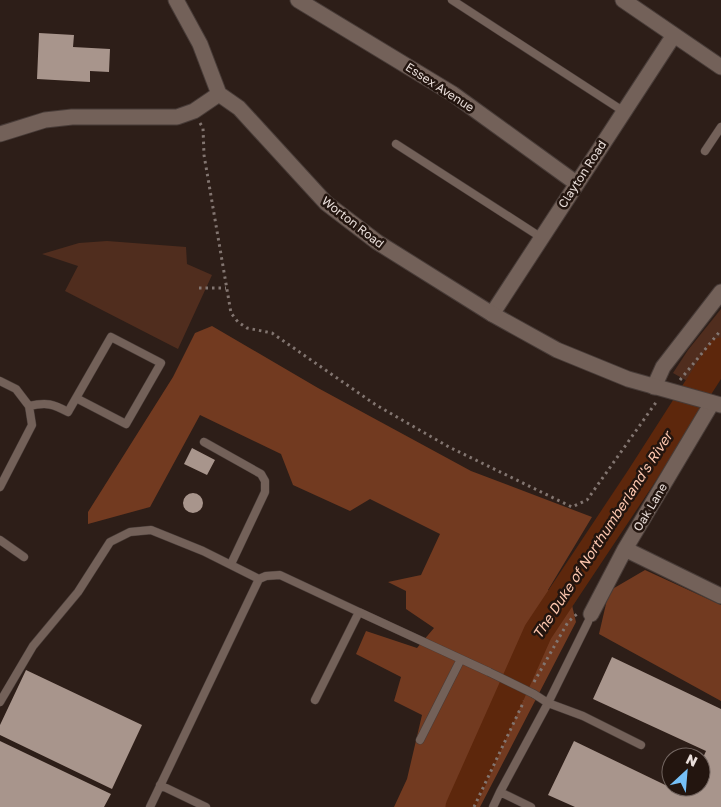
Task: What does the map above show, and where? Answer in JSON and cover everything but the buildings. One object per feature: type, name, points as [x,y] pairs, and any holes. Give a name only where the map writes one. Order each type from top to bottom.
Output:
[{"type":"street","points":[[0,134],[45,120],[72,117],[177,117],[194,111],[219,94],[200,44],[176,0]]},
{"type":"street","points":[[623,0],[721,67]]},
{"type":"street","name":"Essex Avenue","points":[[303,1],[453,94],[576,183]]},
{"type":"street","name":"Clayton Road","points":[[492,314],[674,35]]},
{"type":"street","name":"Worton Road","points":[[219,94],[239,108],[326,202],[377,242],[492,314],[557,350],[628,379],[711,403]]},
{"type":"street","points":[[664,390],[663,367],[721,292]]},
{"type":"street","name":"Oak Lane","points":[[590,618],[625,549],[711,403]]},
{"type":"street","points":[[625,549],[721,596]]},
{"type":"lane","points":[[452,0],[623,112]]},
{"type":"lane","points":[[705,150],[721,127]]},
{"type":"lane","points":[[396,144],[542,238]]},
{"type":"lane","points":[[29,406],[42,403],[53,404],[68,412],[76,398],[111,337],[161,363],[126,424],[76,398]]},
{"type":"lane","points":[[0,381],[16,389],[29,406],[32,425],[0,487]]},
{"type":"lane","points":[[204,442],[261,474],[265,481],[265,492],[231,564]]},
{"type":"lane","points":[[0,702],[33,646],[78,592],[110,542],[130,532],[151,530],[203,551],[259,579]]},
{"type":"lane","points":[[0,540],[24,557]]},
{"type":"lane","points":[[150,807],[259,579],[266,576],[280,575],[489,672],[548,703],[583,716],[641,745]]},
{"type":"lane","points":[[315,700],[359,612]]},
{"type":"lane","points":[[493,807],[590,618]]},
{"type":"lane","points":[[420,740],[461,659]]},
{"type":"lane","points":[[160,785],[206,807]]},
{"type":"lane","points":[[500,792],[531,807]]},
{"type":"path","points":[[194,111],[203,128],[204,154],[226,288],[232,313],[238,322],[247,328],[272,333],[376,405],[449,447],[572,507],[587,500],[644,422],[664,390],[676,385],[721,330]]},
{"type":"path","points":[[199,288],[226,288]]},
{"type":"shaded area","points":[[107,241],[186,247],[187,264],[212,275],[178,349],[65,291],[78,266],[42,254],[79,243]]},
{"type":"shaded area","points":[[721,309],[721,340],[689,382],[673,373],[688,350]]},
{"type":"shaded area","points":[[212,326],[318,388],[471,471],[592,517],[548,590],[571,601],[576,622],[480,807],[394,807],[407,779],[422,715],[394,701],[401,677],[356,654],[366,631],[417,648],[434,628],[406,609],[406,591],[388,582],[421,575],[440,534],[370,499],[350,511],[293,485],[281,454],[200,415],[150,507],[88,524],[88,512],[173,377],[195,333]]},
{"type":"shaded area","points":[[645,570],[721,605],[721,701],[599,634],[609,591]]},
{"type":"waterway","name":"The Duke of Northumberland's River","points":[[460,807],[538,632],[721,352]]}]
